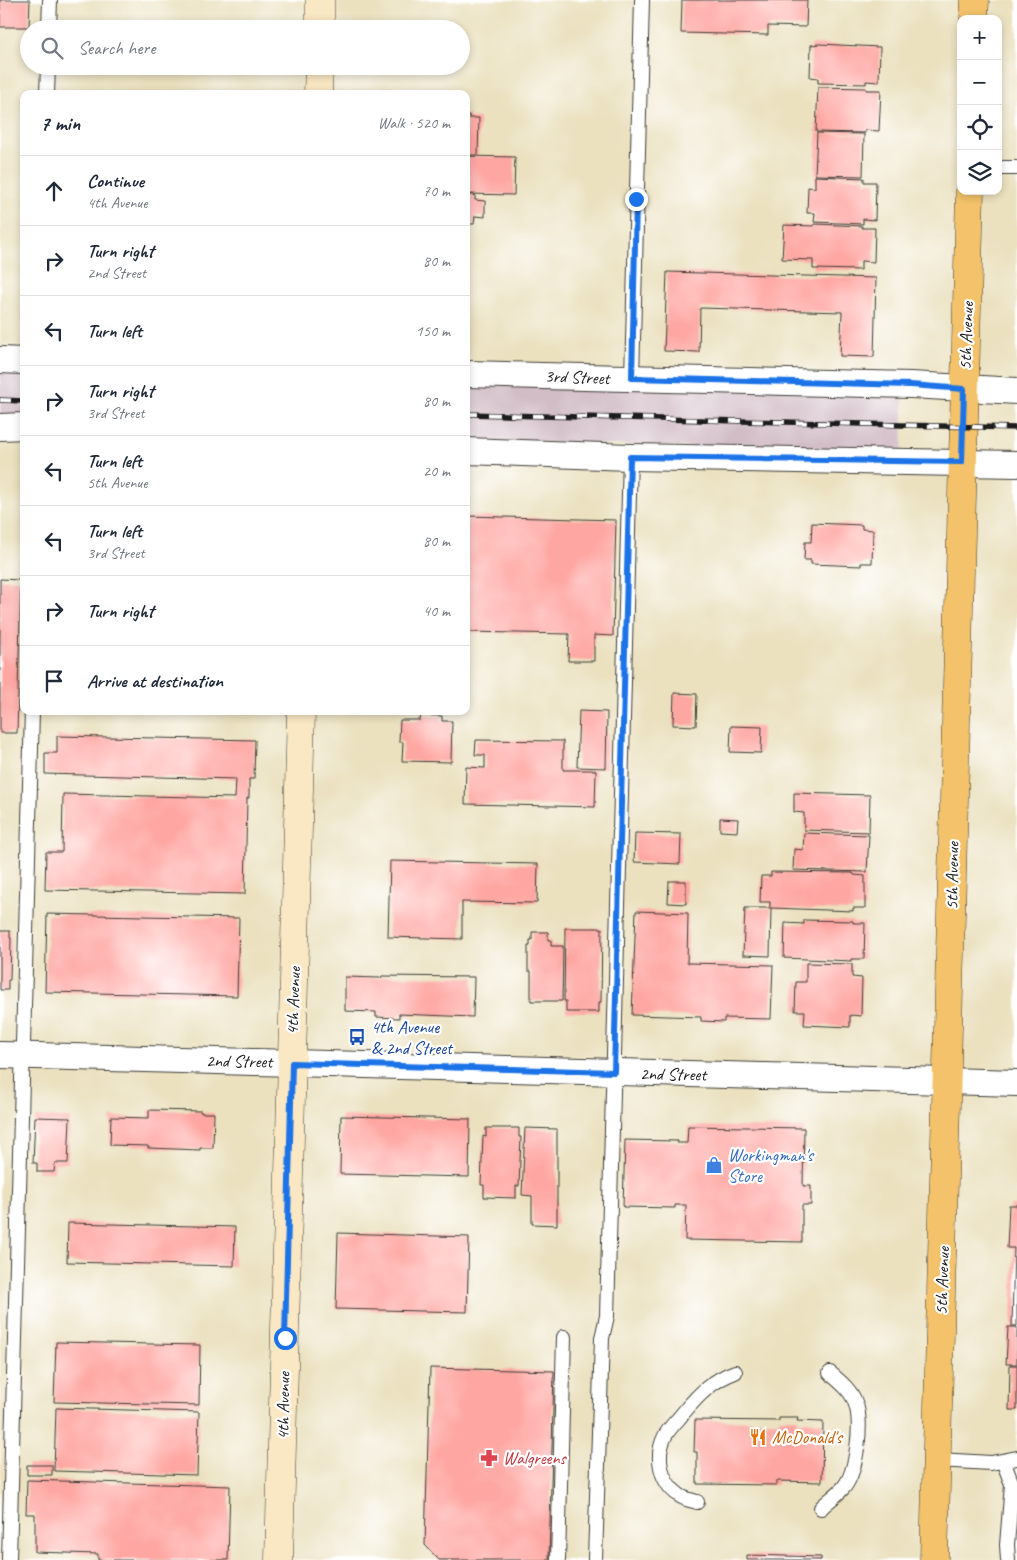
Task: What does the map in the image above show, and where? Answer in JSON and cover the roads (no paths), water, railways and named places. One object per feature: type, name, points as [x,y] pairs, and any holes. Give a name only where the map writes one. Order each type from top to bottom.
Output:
[{"type":"main road","points":[[320,0],[320,20]]},
{"type":"main road","points":[[974,15],[975,0]]},
{"type":"main road","points":[[318,75],[318,90]]},
{"type":"main road","name":"5th Avenue","points":[[934,1560],[970,195]]},
{"type":"main road","name":"4th Avenue","points":[[279,1560],[301,715]]},
{"type":"street","points":[[0,360],[20,361]]},
{"type":"street","name":"3rd Street","points":[[470,374],[911,385],[1017,391]]},
{"type":"street","points":[[0,427],[20,426]]},
{"type":"street","points":[[470,451],[630,457],[1017,464]]},
{"type":"street","name":"2nd Street","points":[[12,1055],[1017,1082]]},
{"type":"lane","points":[[49,20],[50,0]]},
{"type":"lane","points":[[632,378],[642,0]]},
{"type":"lane","points":[[47,90],[48,75]]},
{"type":"lane","points":[[1002,168],[1017,168]]},
{"type":"lane","points":[[595,1560],[602,1338],[607,1316],[630,457]]},
{"type":"lane","points":[[9,1560],[12,1055],[32,715]]},
{"type":"lane","points":[[558,1560],[564,1337]]},
{"type":"lane","points":[[696,1502],[679,1496],[666,1482],[660,1465],[660,1450],[665,1435],[696,1397],[721,1377],[735,1372]]},
{"type":"lane","points":[[820,1508],[844,1487],[853,1472],[857,1454],[858,1418],[855,1402],[848,1390],[830,1373]]},
{"type":"lane","points":[[937,1460],[991,1463],[1017,1458]]},
{"type":"lane","points":[[1003,1461],[1015,1484],[1007,1545],[1008,1560]]},
{"type":"railway","points":[[0,400],[20,401]]},
{"type":"railway","points":[[470,414],[1017,428]]},
{"type":"place","name":"4th Avenue & 2nd Street","points":[[357,1037]]},
{"type":"place","name":"Workingman's Store","points":[[714,1165]]},
{"type":"place","name":"McDonald's","points":[[758,1437]]},
{"type":"place","name":"Walgreens","points":[[489,1458]]}]
